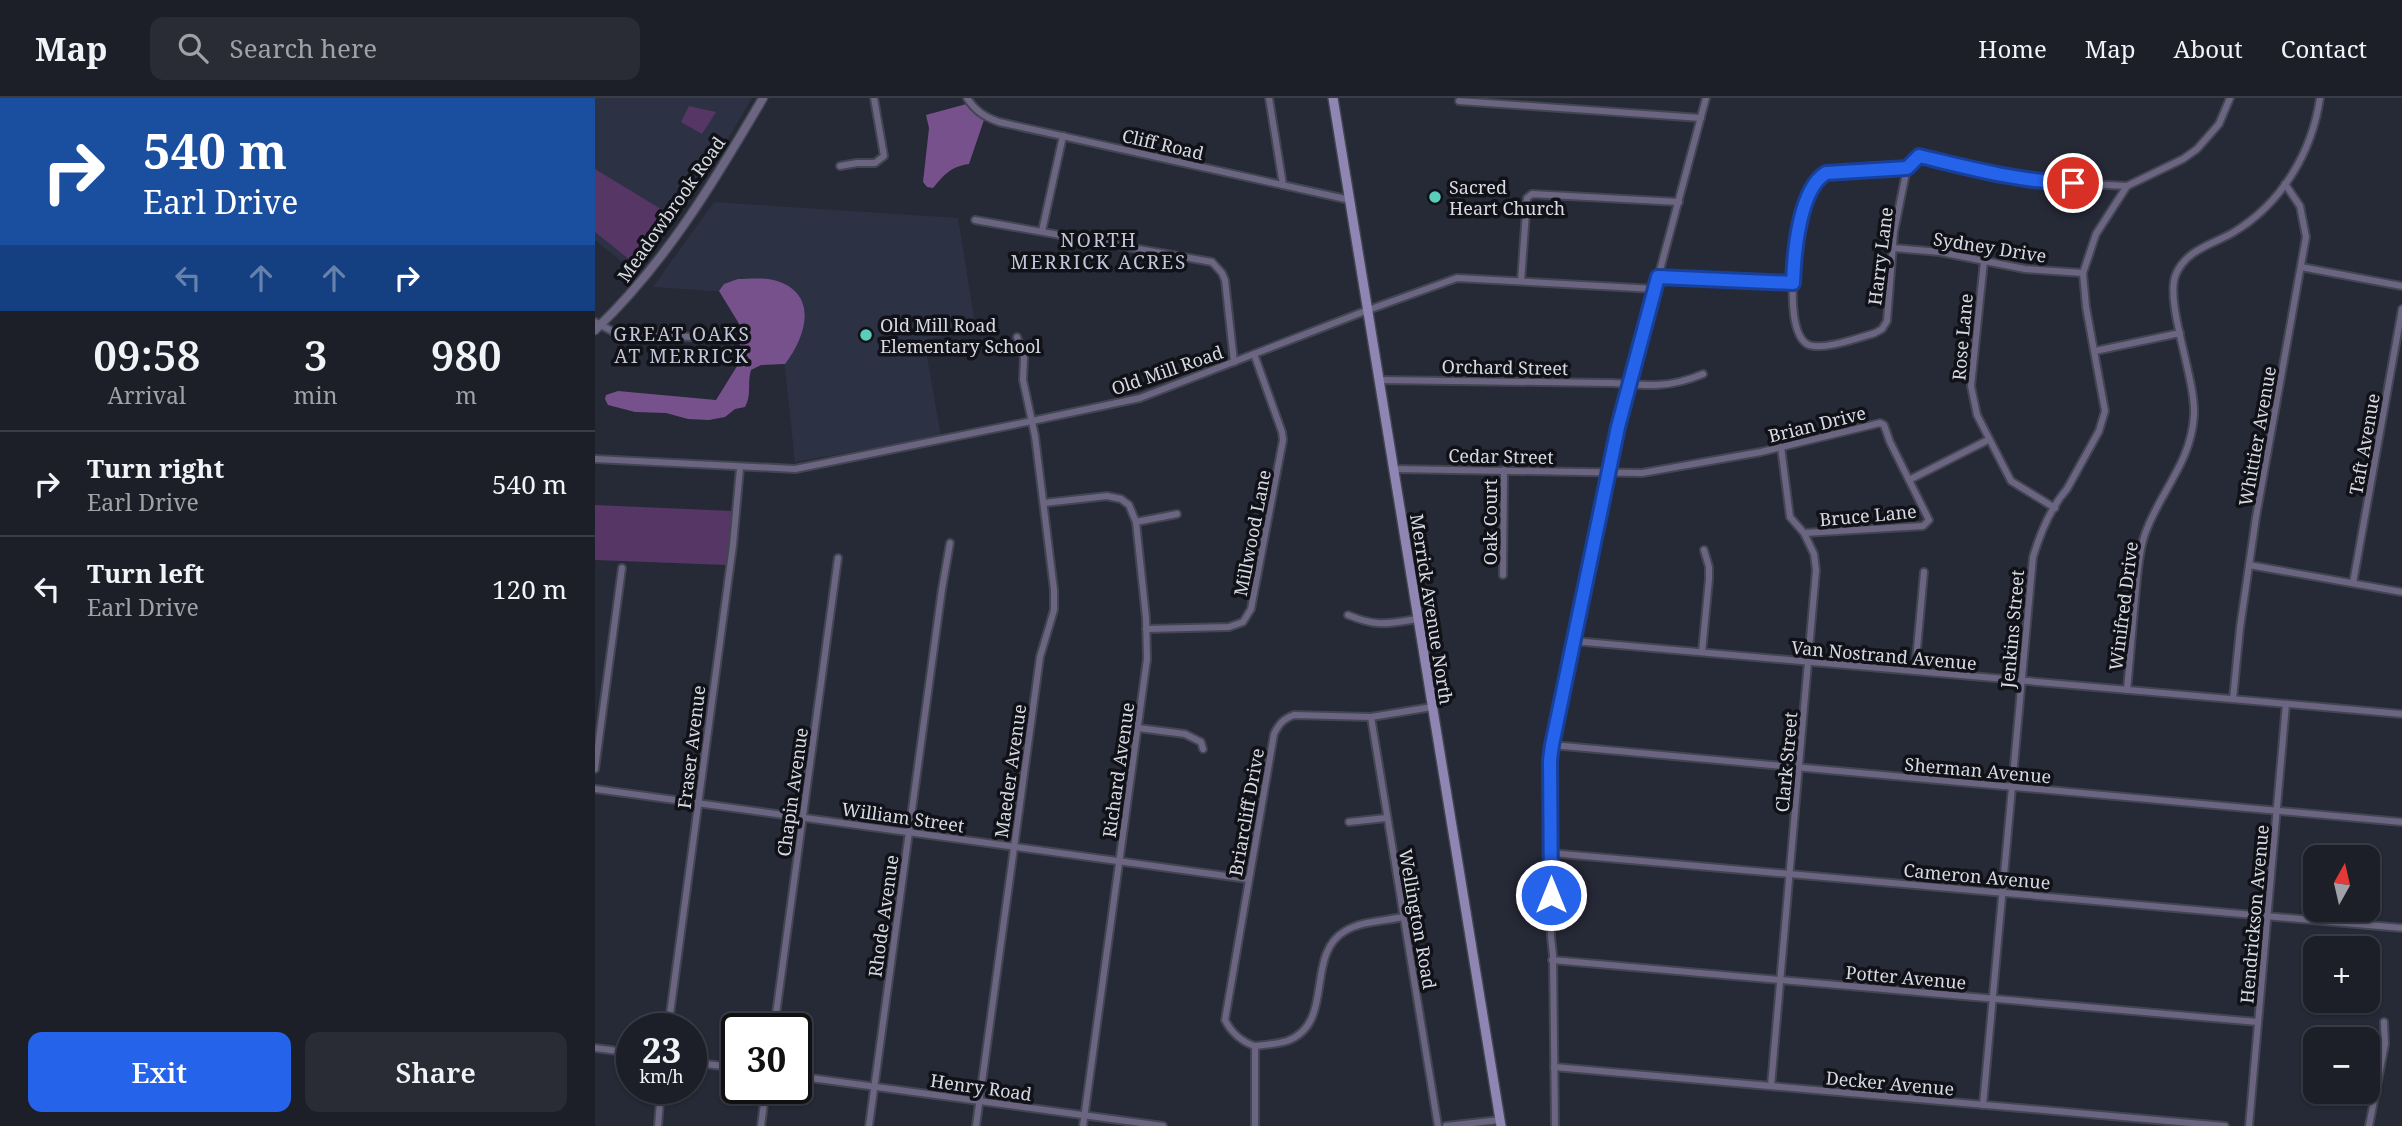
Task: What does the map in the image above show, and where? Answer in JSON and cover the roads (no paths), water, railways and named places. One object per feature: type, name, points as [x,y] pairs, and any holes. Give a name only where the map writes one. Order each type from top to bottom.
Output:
[{"type":"main road","name":"Merrick Avenue North","points":[[1333,98],[1500,1123]]},
{"type":"street","name":"Meadowbrook Road","points":[[597,326],[639,286],[693,212],[763,98]]},
{"type":"street","points":[[840,166],[875,163],[884,156],[874,98]]},
{"type":"street","name":"Cliff Road","points":[[967,98],[985,117],[999,122],[1350,200]]},
{"type":"street","points":[[1269,98],[1283,185]]},
{"type":"street","points":[[1555,1126],[1550,853],[1552,745],[1608,472],[1706,98]]},
{"type":"street","points":[[1658,277],[1793,283],[1795,248],[1810,191],[1818,178],[1826,173],[1907,168],[1919,156],[2049,183],[2127,186],[2183,159],[2197,149],[2219,124],[2230,98]]},
{"type":"street","name":"Winifred Drive","points":[[2127,690],[2142,545],[2156,511],[2181,467],[2191,436],[2194,413],[2192,387],[2173,286],[2174,277],[2190,254],[2236,230],[2277,197],[2305,151],[2313,132],[2320,98]]},
{"type":"street","points":[[1459,102],[1701,118]]},
{"type":"street","points":[[1041,231],[1063,136]]},
{"type":"street","name":"Harry Lane","points":[[1793,283],[1798,332],[1806,344],[1813,347],[1823,346],[1882,329],[1887,321],[1893,248],[1907,168]]},
{"type":"street","name":"Whittier Avenue","points":[[2233,699],[2249,565],[2306,237],[2300,206],[2285,184]]},
{"type":"street","name":"Jenkins Street","points":[[1983,1105],[2033,557],[2039,538],[2103,421],[2105,402],[2086,307],[2083,274],[2096,234],[2127,186]]},
{"type":"street","points":[[1521,281],[1527,198],[1532,194],[1679,202]]},
{"type":"street","points":[[975,220],[1212,262],[1225,281],[1234,362]]},
{"type":"street","name":"Sydney Drive","points":[[1893,248],[1940,252],[2025,269],[2083,274]]},
{"type":"street","name":"Rose Lane","points":[[1985,261],[1971,386],[1977,415],[2011,481],[2055,508]]},
{"type":"street","points":[[2301,267],[2402,286]]},
{"type":"street","name":"Old Mill Road","points":[[595,459],[795,469],[1032,421],[1140,398],[1457,278],[1655,289]]},
{"type":"street","name":"Taft Avenue","points":[[2353,583],[2402,309]]},
{"type":"street","points":[[597,326],[629,334],[691,337]]},
{"type":"street","points":[[2095,351],[2180,333]]},
{"type":"street","name":"Maeder Avenue","points":[[976,1126],[1040,657],[1053,610],[1054,590],[1044,503],[1023,380],[1024,358],[1017,337]]},
{"type":"street","name":"Millwood Lane","points":[[1146,629],[1229,628],[1243,622],[1251,609],[1283,440],[1254,355]]},
{"type":"street","name":"Orchard Street","points":[[1379,380],[1661,387],[1703,374]]},
{"type":"street","name":"Brian Drive","points":[[1608,472],[1641,473],[1781,447],[1880,423],[1884,425],[1909,480]]},
{"type":"street","points":[[1909,480],[1988,440]]},
{"type":"street","name":"Clark Street","points":[[1771,1086],[1817,570],[1814,554],[1804,534],[1790,517],[1781,447]]},
{"type":"street","name":"Fraser Avenue","points":[[670,1013],[733,545],[740,467]]},
{"type":"street","name":"Cedar Street","points":[[1393,469],[1608,472]]},
{"type":"street","name":"Oak Court","points":[[1503,575],[1504,470]]},
{"type":"street","name":"Bruce Lane","points":[[1804,534],[1923,526],[1929,520],[1909,480]]},
{"type":"street","points":[[1044,503],[1113,496],[1129,505],[1136,522],[1177,514]]},
{"type":"street","name":"Richard Avenue","points":[[1083,1126],[1147,659],[1136,522]]},
{"type":"street","name":"Rhode Avenue","points":[[869,1126],[950,543]]},
{"type":"street","points":[[1702,652],[1709,579],[1704,550]]},
{"type":"street","name":"Chapin Avenue","points":[[776,1013],[838,558]]},
{"type":"street","points":[[2249,565],[2402,592]]},
{"type":"street","points":[[595,769],[622,568]]},
{"type":"street","points":[[1915,671],[1924,572]]},
{"type":"street","points":[[1349,615],[1368,624],[1378,625],[1417,619]]},
{"type":"street","name":"Van Nostrand Avenue","points":[[1573,641],[2402,715]]},
{"type":"street","name":"Hendrickson Avenue","points":[[2249,1126],[2286,704]]},
{"type":"street","name":"Briarcliff Drive","points":[[1255,1046],[1237,1035],[1225,1020],[1274,734],[1285,718],[1294,715],[1371,717],[1432,707]]},
{"type":"street","name":"Wellington Road","points":[[1371,717],[1438,1126]]},
{"type":"street","points":[[1138,727],[1191,736],[1201,742],[1203,749]]},
{"type":"street","name":"Sherman Avenue","points":[[1552,745],[2402,822]]},
{"type":"street","name":"William Street","points":[[595,789],[1248,878]]},
{"type":"street","points":[[1349,822],[1386,818]]},
{"type":"street","name":"Cameron Avenue","points":[[1550,853],[2402,928]]},
{"type":"street","points":[[1255,1126],[1255,1046],[1290,1040],[1308,1025],[1315,1014],[1326,954],[1339,935],[1354,926],[1403,917]]},
{"type":"street","name":"Potter Avenue","points":[[1552,960],[2258,1022]]},
{"type":"street","points":[[2369,1126],[2385,1044],[2384,1022]]},
{"type":"street","points":[[595,1048],[616,1051]]},
{"type":"street","name":"Decker Avenue","points":[[1554,1067],[2225,1126]]},
{"type":"street","name":"Henry Road","points":[[812,1078],[1163,1126]]},
{"type":"street","points":[[658,1126],[660,1104]]},
{"type":"street","points":[[761,1126],[764,1104]]},
{"type":"street","points":[[1446,1126],[1500,1123]]},
{"type":"place","name":"Sacred Heart Church","points":[[1435,197]]},
{"type":"place","name":"Old Mill Road Elementary School","points":[[866,335]]},
{"type":"district","name":"NORTH MERRICK ACRES","points":[[1099,251]]},
{"type":"district","name":"GREAT OAKS AT MERRICK","points":[[682,345]]}]
